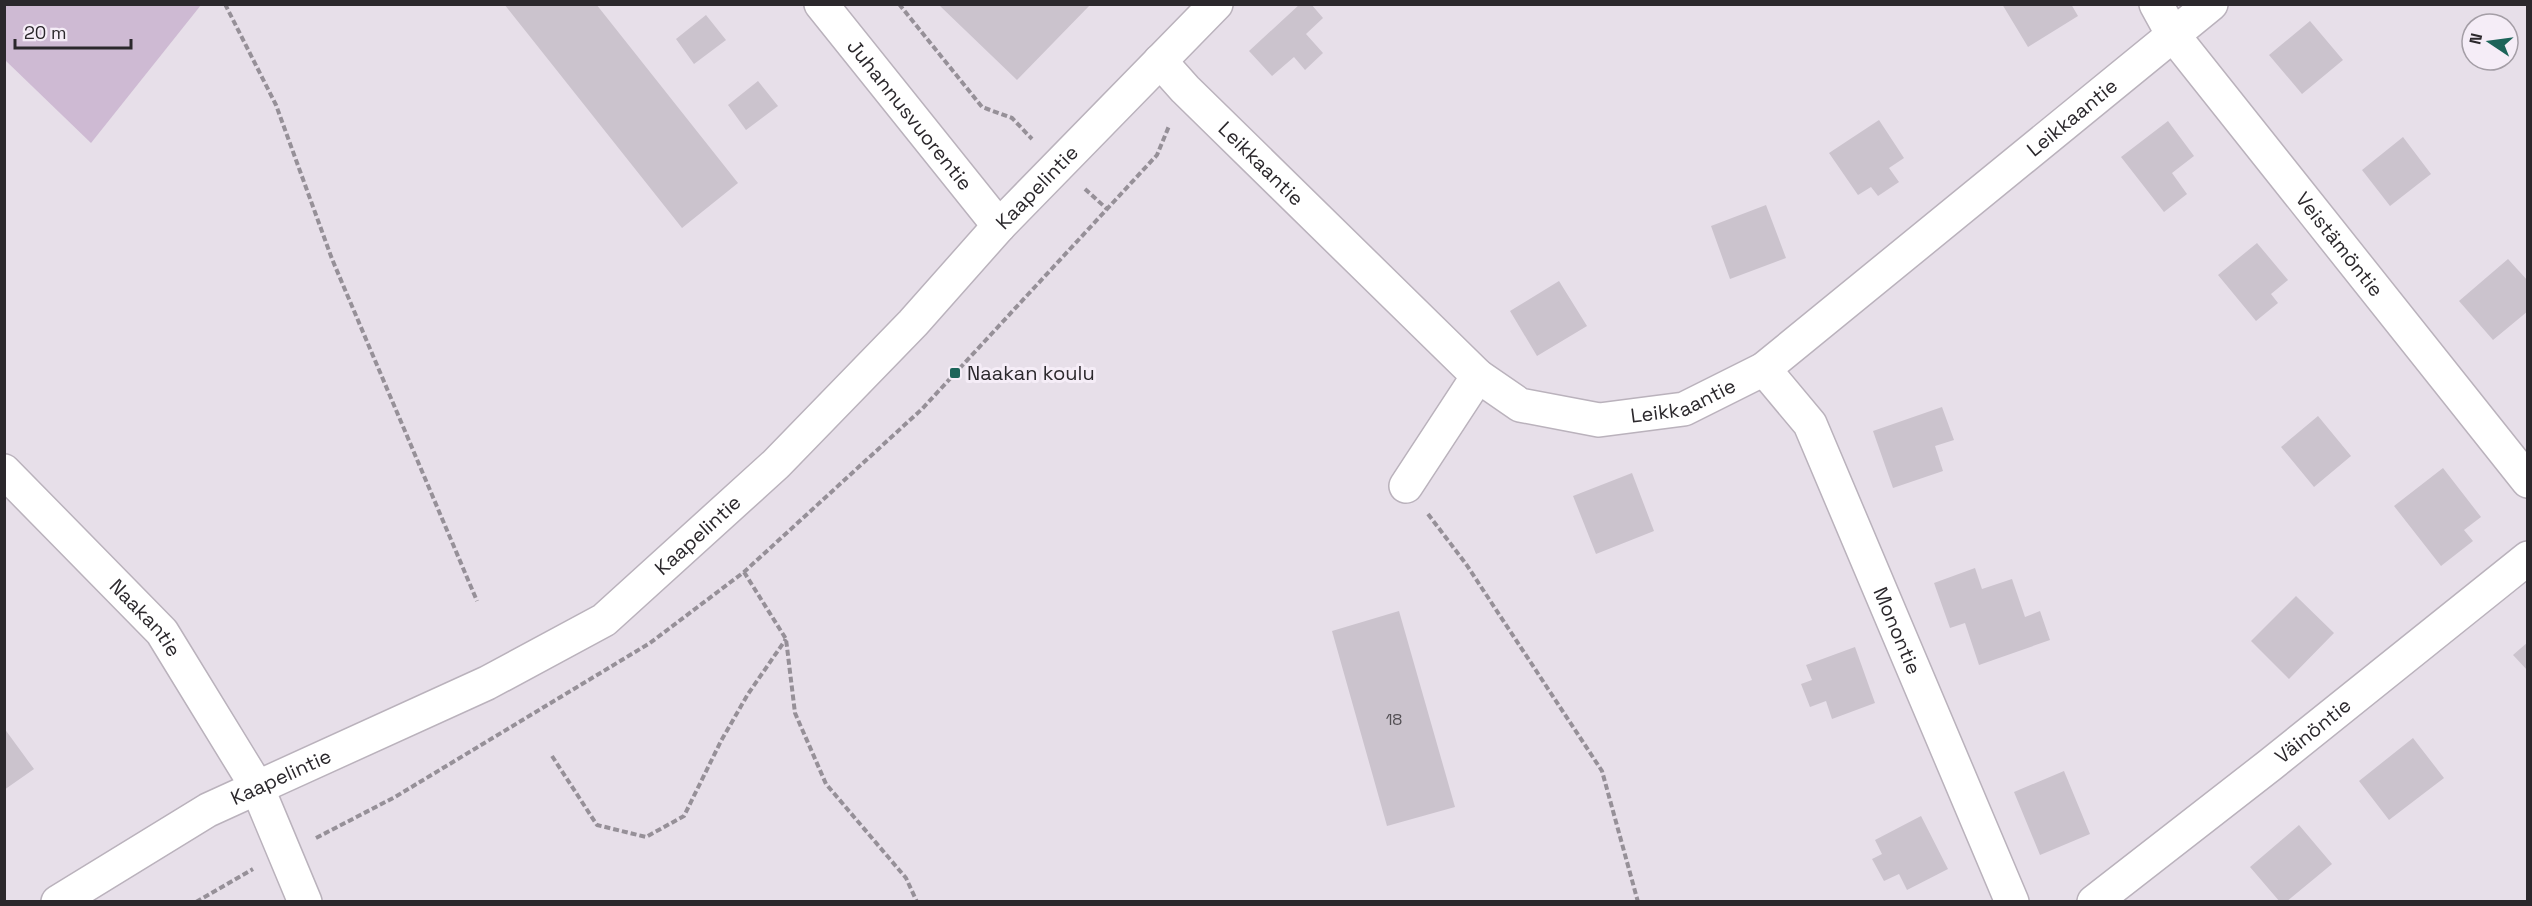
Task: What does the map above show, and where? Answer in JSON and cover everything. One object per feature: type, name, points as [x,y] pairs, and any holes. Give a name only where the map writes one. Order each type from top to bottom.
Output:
[{"type":"street","name":"Juhannusvuorentie","points":[[820,4],[999,226]]},
{"type":"street","name":"Kaapelintie","points":[[58,902],[208,810],[487,683],[604,620],[776,464],[913,323],[999,226],[1216,4]]},
{"type":"street","name":"Veistämöntie","points":[[2156,4],[2173,35],[2528,480]]},
{"type":"street","name":"Leikkaantie","points":[[1160,61],[1185,89],[1478,376],[1520,405],[1599,420],[1684,409],[1764,369],[2211,4]]},
{"type":"street","name":"Monontie","points":[[1764,369],[1810,424],[2012,902]]},
{"type":"street","points":[[1406,486],[1478,376]]},
{"type":"street","name":"Naakantie","points":[[4,471],[162,632],[257,788],[305,902]]},
{"type":"street","name":"Väinöntie","points":[[2094,902],[2279,758],[2528,558]]},
{"type":"path","points":[[225,4],[276,105],[332,259],[477,601]]},
{"type":"path","points":[[899,4],[982,107],[1012,118],[1058,165],[1107,209]]},
{"type":"path","points":[[1406,486],[1466,564],[1602,771],[1638,902]]},
{"type":"path","points":[[744,572],[786,639],[795,713],[826,784],[906,878],[917,902]]},
{"type":"path","points":[[552,756],[597,825],[646,837],[684,816],[721,741],[748,694],[786,639]]},
{"type":"shaded area","points":[[4,5],[201,5],[91,143],[5,60]]},
{"type":"building","points":[[504,4],[596,4],[738,183],[682,228]]},
{"type":"building","points":[[942,4],[1091,4],[1017,80],[940,6]]},
{"type":"building","points":[[1300,4],[1311,4],[1323,18],[1306,34],[1323,53],[1305,70],[1294,57],[1272,76],[1249,51]]},
{"type":"building","points":[[2002,4],[2071,4],[2078,16],[2028,47]]},
{"type":"building","points":[[706,15],[726,40],[694,64],[676,39]]},
{"type":"building","points":[[2310,21],[2343,60],[2302,94],[2269,55]]},
{"type":"building","points":[[758,81],[778,106],[746,130],[728,105]]},
{"type":"building","points":[[1879,120],[1904,158],[1889,168],[1899,182],[1878,196],[1871,187],[1858,195],[1829,153]]},
{"type":"building","points":[[2168,121],[2194,156],[2172,173],[2187,194],[2164,212],[2121,157]]},
{"type":"building","points":[[2403,137],[2431,174],[2390,206],[2362,170]]},
{"type":"building","points":[[1766,205],[1786,258],[1730,279],[1711,226]]},
{"type":"building","points":[[2257,243],[2288,280],[2271,294],[2278,303],[2256,321],[2218,275]]},
{"type":"building","points":[[2508,259],[2528,281],[2528,311],[2493,340],[2459,301]]},
{"type":"building","points":[[1559,281],[1587,326],[1537,356],[1510,311]]},
{"type":"building","points":[[1942,407],[1954,440],[1935,446],[1943,471],[1893,488],[1873,431]]},
{"type":"building","points":[[2318,416],[2351,456],[2314,487],[2281,447]]},
{"type":"building","points":[[2443,468],[2481,517],[2464,530],[2473,541],[2441,566],[2394,506]]},
{"type":"building","points":[[1632,473],[1654,531],[1596,554],[1573,496]]},
{"type":"building","points":[[1975,568],[1982,589],[2012,579],[2025,617],[2040,611],[2050,640],[1979,665],[1965,623],[1950,628],[1934,583]]},
{"type":"building","points":[[2296,596],[2334,633],[2289,679],[2251,641]]},
{"type":"building","points":[[1399,611],[1455,807],[1387,826],[1332,631]]},
{"type":"building","points":[[2528,642],[2528,671],[2513,655]]},
{"type":"building","points":[[1855,647],[1875,703],[1832,719],[1826,701],[1810,707],[1801,684],[1812,680],[1806,665]]},
{"type":"building","points":[[4,728],[34,769],[4,790]]},
{"type":"building","points":[[2413,738],[2444,778],[2389,820],[2359,781]]},
{"type":"building","points":[[2064,771],[2090,834],[2040,855],[2014,792]]},
{"type":"building","points":[[1921,816],[1948,869],[1907,890],[1899,874],[1884,881],[1872,859],[1882,854],[1875,840]]},
{"type":"building","points":[[2299,825],[2332,864],[2286,902],[2280,902],[2250,867]]},
{"type":"place","name":"Naakan koulu","points":[[955,373]]}]
